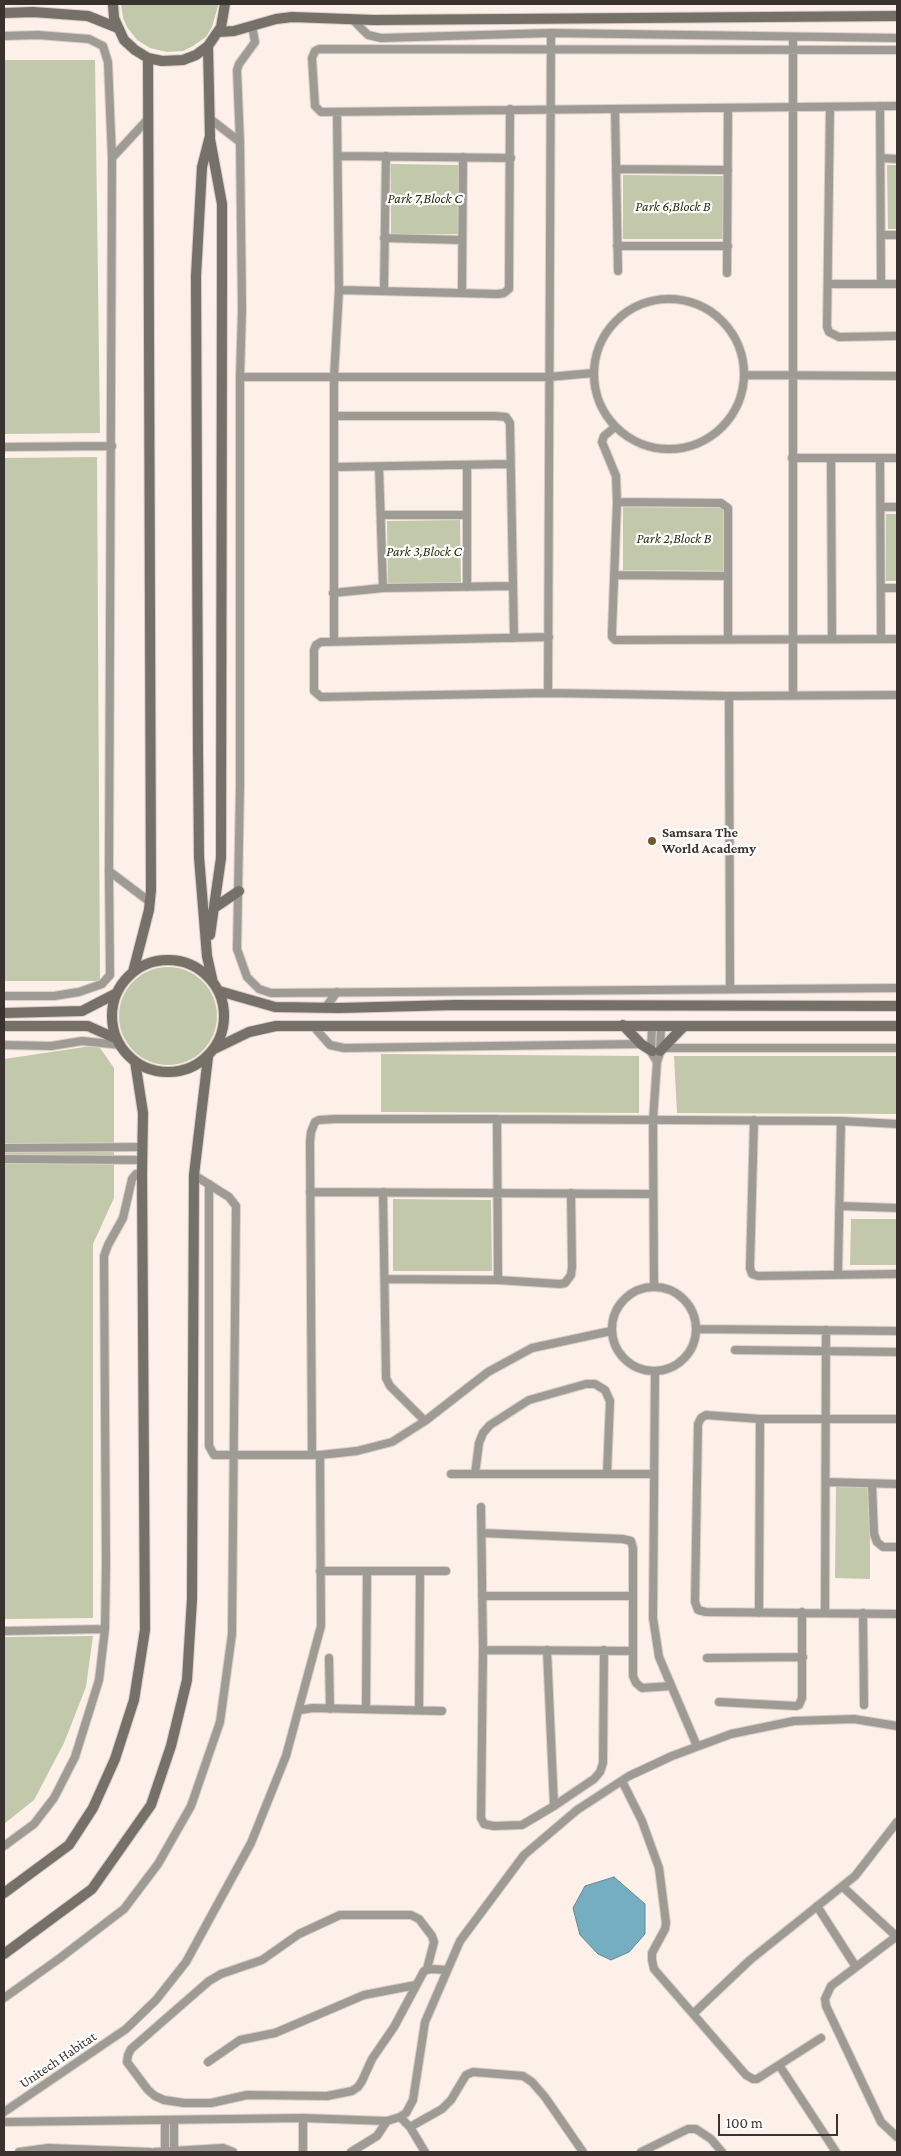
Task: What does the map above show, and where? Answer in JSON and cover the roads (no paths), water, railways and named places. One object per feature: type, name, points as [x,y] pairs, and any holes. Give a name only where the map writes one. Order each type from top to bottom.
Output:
[{"type":"main road","points":[[113,4],[118,28],[124,40],[148,58],[162,62],[183,60],[196,55],[208,46],[218,32],[225,11],[225,4]]},
{"type":"main road","points":[[4,13],[33,12],[88,16],[118,28]]},
{"type":"main road","points":[[218,32],[282,18],[897,16]]},
{"type":"main road","points":[[207,956],[221,858],[222,222],[222,204],[210,136],[208,46]]},
{"type":"main road","points":[[133,972],[150,902],[148,58]]},
{"type":"main road","points":[[4,1954],[92,1889],[151,1805],[171,1746],[187,1680],[192,1599],[194,1175],[211,1053],[221,1037],[225,1012],[207,956],[199,857],[196,276],[202,167],[210,136]]},
{"type":"main road","points":[[214,908],[239,891]]},
{"type":"main road","points":[[4,1012],[82,1011],[117,992],[133,972],[142,966],[160,961],[176,961],[199,970],[216,987],[276,1008],[455,1005],[897,1006]]},
{"type":"main road","points":[[117,992],[112,1019],[119,1042]]},
{"type":"main road","points":[[4,1026],[88,1026],[119,1042],[135,1061],[147,1068],[168,1072],[183,1071],[249,1032],[276,1026],[897,1026]]},
{"type":"main road","points":[[623,1026],[641,1044],[659,1050],[684,1026]]},
{"type":"main road","points":[[4,1892],[69,1845],[93,1808],[115,1759],[134,1700],[145,1630],[143,1112],[135,1061]]},
{"type":"street","points":[[352,19],[363,31],[374,37],[551,33],[897,38]]},
{"type":"street","points":[[252,26],[255,42],[239,64],[237,70],[242,308],[240,377],[239,891],[237,953],[247,977],[253,985],[264,992],[271,993],[897,988]]},
{"type":"street","points":[[548,693],[551,33]]},
{"type":"street","points":[[4,36],[38,36],[89,40],[97,41],[102,46],[108,62],[112,158],[109,871],[111,969],[107,980],[102,984],[73,994],[4,996]]},
{"type":"street","points":[[793,37],[792,458],[794,694]]},
{"type":"street","points":[[897,50],[319,49],[315,51],[312,58],[314,106],[320,112],[897,106]]},
{"type":"street","points":[[880,106],[882,284]]},
{"type":"street","points":[[830,107],[827,327],[829,332],[839,336],[897,336]]},
{"type":"street","points":[[727,273],[728,108]]},
{"type":"street","points":[[338,290],[384,289],[498,294],[504,293],[509,289],[510,109]]},
{"type":"street","points":[[615,109],[618,271]]},
{"type":"street","points":[[334,640],[334,377],[338,290],[339,156],[337,112]]},
{"type":"street","points":[[209,118],[240,142]]},
{"type":"street","points":[[112,158],[148,119]]},
{"type":"street","points":[[339,156],[511,158]]},
{"type":"street","points":[[384,289],[386,156]]},
{"type":"street","points":[[462,292],[463,157]]},
{"type":"street","points":[[881,158],[897,159]]},
{"type":"street","points":[[616,169],[728,170]]},
{"type":"street","points":[[881,235],[897,235]]},
{"type":"street","points":[[384,238],[462,240]]},
{"type":"street","points":[[617,246],[728,246]]},
{"type":"street","points":[[828,284],[897,284]]},
{"type":"street","points":[[670,298],[693,302],[714,314],[731,330],[741,352],[744,375],[741,397],[732,417],[716,433],[698,444],[676,449],[654,448],[633,440],[615,427],[599,402],[593,373],[597,349],[608,328],[625,312],[646,302],[670,298]]},
{"type":"street","points":[[240,377],[550,377],[593,373]]},
{"type":"street","points":[[744,375],[897,376]]},
{"type":"street","points":[[335,416],[506,417],[510,423],[514,638]]},
{"type":"street","points":[[615,427],[604,436],[602,442],[616,476],[617,502],[612,632],[612,637],[615,640],[728,638],[897,639]]},
{"type":"street","points":[[4,447],[112,446]]},
{"type":"street","points":[[792,458],[897,458]]},
{"type":"street","points":[[831,458],[832,639]]},
{"type":"street","points":[[880,458],[881,639]]},
{"type":"street","points":[[335,467],[510,464]]},
{"type":"street","points":[[467,465],[467,587]]},
{"type":"street","points":[[379,467],[383,588]]},
{"type":"street","points":[[617,502],[715,503],[725,505],[729,512],[728,638]]},
{"type":"street","points":[[880,507],[897,507]]},
{"type":"street","points":[[381,515],[467,515]]},
{"type":"street","points":[[615,575],[728,576]]},
{"type":"street","points":[[333,593],[383,588],[513,586]]},
{"type":"street","points":[[881,588],[897,588]]},
{"type":"street","points":[[549,637],[334,640],[321,642],[316,645],[314,650],[314,691],[321,697],[548,693],[729,696],[897,694]]},
{"type":"street","points":[[729,696],[730,988]]},
{"type":"street","points":[[109,871],[150,902]]},
{"type":"street","points":[[325,1008],[337,992]]},
{"type":"street","points":[[313,1026],[330,1045],[344,1048],[641,1044]]},
{"type":"street","points":[[654,1287],[653,1120],[659,1050],[656,1026]]},
{"type":"street","points":[[4,1045],[61,1045],[82,1041],[119,1042]]},
{"type":"street","points":[[659,1050],[897,1048]]},
{"type":"street","points":[[498,1280],[497,1119],[841,1121],[897,1124]]},
{"type":"street","name":"Unitech Habitat","points":[[4,2112],[126,2029],[156,2000],[186,1962],[232,1880],[251,1843],[286,1756],[300,1710],[321,1626],[310,1192],[311,1132],[315,1122],[319,1120],[497,1119]]},
{"type":"street","points":[[754,1120],[750,1268],[752,1274],[758,1276],[897,1274]]},
{"type":"street","points":[[838,1274],[841,1121]]},
{"type":"street","points":[[4,1148],[143,1146]]},
{"type":"street","points":[[4,1159],[142,1160]]},
{"type":"street","points":[[4,1846],[27,1831],[50,1805],[75,1757],[99,1680],[105,1629],[106,1563],[104,1256],[123,1218],[132,1179],[136,1174],[142,1173]]},
{"type":"street","points":[[4,1998],[124,1909],[158,1864],[191,1806],[220,1722],[232,1634],[236,1206],[229,1197],[194,1175]]},
{"type":"street","points":[[209,1184],[209,1446],[214,1455],[316,1455],[357,1451],[392,1442],[425,1422],[488,1372],[532,1348],[611,1331]]},
{"type":"street","points":[[310,1192],[653,1194]]},
{"type":"street","points":[[382,1192],[387,1382],[425,1422]]},
{"type":"street","points":[[384,1279],[498,1280],[560,1284],[569,1279],[572,1268],[571,1193]]},
{"type":"street","points":[[840,1206],[897,1208]]},
{"type":"street","points":[[654,1287],[667,1289],[678,1295],[688,1304],[694,1316],[696,1329],[692,1348],[680,1363],[668,1369],[655,1372],[642,1370],[630,1365],[617,1350],[611,1331],[613,1317],[619,1305],[628,1295],[640,1289],[654,1287]]},
{"type":"street","points":[[696,1329],[897,1331]]},
{"type":"street","points":[[825,1612],[826,1330]]},
{"type":"street","points":[[735,1350],[897,1352]]},
{"type":"street","points":[[655,1372],[653,1618],[659,1656],[697,1746]]},
{"type":"street","points":[[475,1474],[479,1442],[483,1432],[490,1426],[529,1400],[586,1384],[595,1384],[605,1390],[610,1401],[607,1474]]},
{"type":"street","points":[[897,1419],[760,1419],[706,1415],[701,1418],[698,1424],[695,1602],[698,1610],[706,1612],[897,1614]]},
{"type":"street","points":[[759,1613],[760,1419]]},
{"type":"street","points":[[451,1474],[654,1474]]},
{"type":"street","points":[[826,1482],[897,1484]]},
{"type":"street","points":[[872,1484],[874,1534],[877,1542],[883,1547],[897,1547]]},
{"type":"street","points":[[481,1507],[483,1650],[481,1818],[484,1824],[494,1826],[522,1825],[594,1779],[600,1772],[603,1763],[604,1650]]},
{"type":"street","points":[[482,1534],[623,1538],[631,1541],[633,1548],[632,1676],[636,1684],[642,1688],[671,1686]]},
{"type":"street","points":[[320,1571],[446,1571]]},
{"type":"street","points":[[366,1709],[367,1571]]},
{"type":"street","points":[[419,1710],[420,1571]]},
{"type":"street","points":[[482,1596],[632,1596]]},
{"type":"street","points":[[719,1702],[799,1705],[802,1698],[802,1612]]},
{"type":"street","points":[[863,1613],[864,1705]]},
{"type":"street","points":[[4,1631],[105,1629]]},
{"type":"street","points":[[483,1650],[632,1650]]},
{"type":"street","points":[[547,1650],[554,1806]]},
{"type":"street","points":[[707,1658],[803,1656]]},
{"type":"street","points":[[329,1658],[330,1708]]},
{"type":"street","points":[[300,1710],[330,1708],[442,1711]]},
{"type":"street","points":[[4,2122],[303,2118],[387,2121],[400,2117],[406,2113],[413,2100],[425,2022],[460,1941],[524,1855],[576,1810],[622,1781],[672,1756],[732,1734],[794,1721],[854,1719],[897,1726]]},
{"type":"street","points":[[622,1781],[642,1822],[659,1868],[666,1923],[665,1930],[652,1953],[654,1969],[746,2075],[753,2079],[757,2079],[821,2038]]},
{"type":"street","points":[[694,2014],[750,1960],[855,1876],[897,1822]]},
{"type":"street","points":[[843,1887],[897,1937],[831,1986],[826,1993],[826,2006],[881,2122],[897,2137]]},
{"type":"street","points":[[817,1906],[856,1967]]},
{"type":"street","points":[[340,1915],[411,1915],[419,1918],[434,1942],[427,1969],[416,1985],[394,2027],[372,2059],[362,2081],[352,2091],[327,2096],[247,2095],[212,2103],[184,2103],[164,2100],[155,2096],[148,2090],[127,2062],[131,2048],[209,1981],[221,1974],[262,1960],[299,1934],[340,1915]]},
{"type":"street","points":[[427,1969],[447,1970]]},
{"type":"street","points":[[208,2062],[240,2040],[275,2033],[364,1995],[416,1985]]},
{"type":"street","points":[[779,2065],[836,2152]]},
{"type":"street","points":[[410,2127],[442,2109],[451,2100],[466,2075],[473,2072],[523,2076],[532,2082],[545,2097],[583,2152]]},
{"type":"street","points":[[400,2117],[410,2127],[424,2152]]},
{"type":"street","points":[[303,2118],[303,2152]]},
{"type":"street","points":[[165,2120],[165,2152]]},
{"type":"street","points":[[174,2120],[174,2152]]},
{"type":"street","points":[[351,2152],[377,2136],[387,2121]]},
{"type":"street","points":[[641,2152],[688,2130],[696,2129],[711,2139],[722,2152]]},
{"type":"street","points":[[155,2152],[223,2148],[233,2152]]},
{"type":"street","points":[[20,2152],[49,2150],[150,2152]]},
{"type":"water","points":[[614,1877],[645,1904],[645,1934],[629,1952],[611,1960],[598,1954],[580,1935],[573,1908],[585,1886]]},
{"type":"place","name":"Samsara The World Academy","points":[[652,841]]},
{"type":"park label","name":"Park 7,Block C","points":[[425,199]]},
{"type":"park label","name":"Park 6,Block B","points":[[673,207]]},
{"type":"park label","name":"Park 2,Block B","points":[[674,539]]},
{"type":"park label","name":"Park 3,Block C","points":[[424,552]]}]
